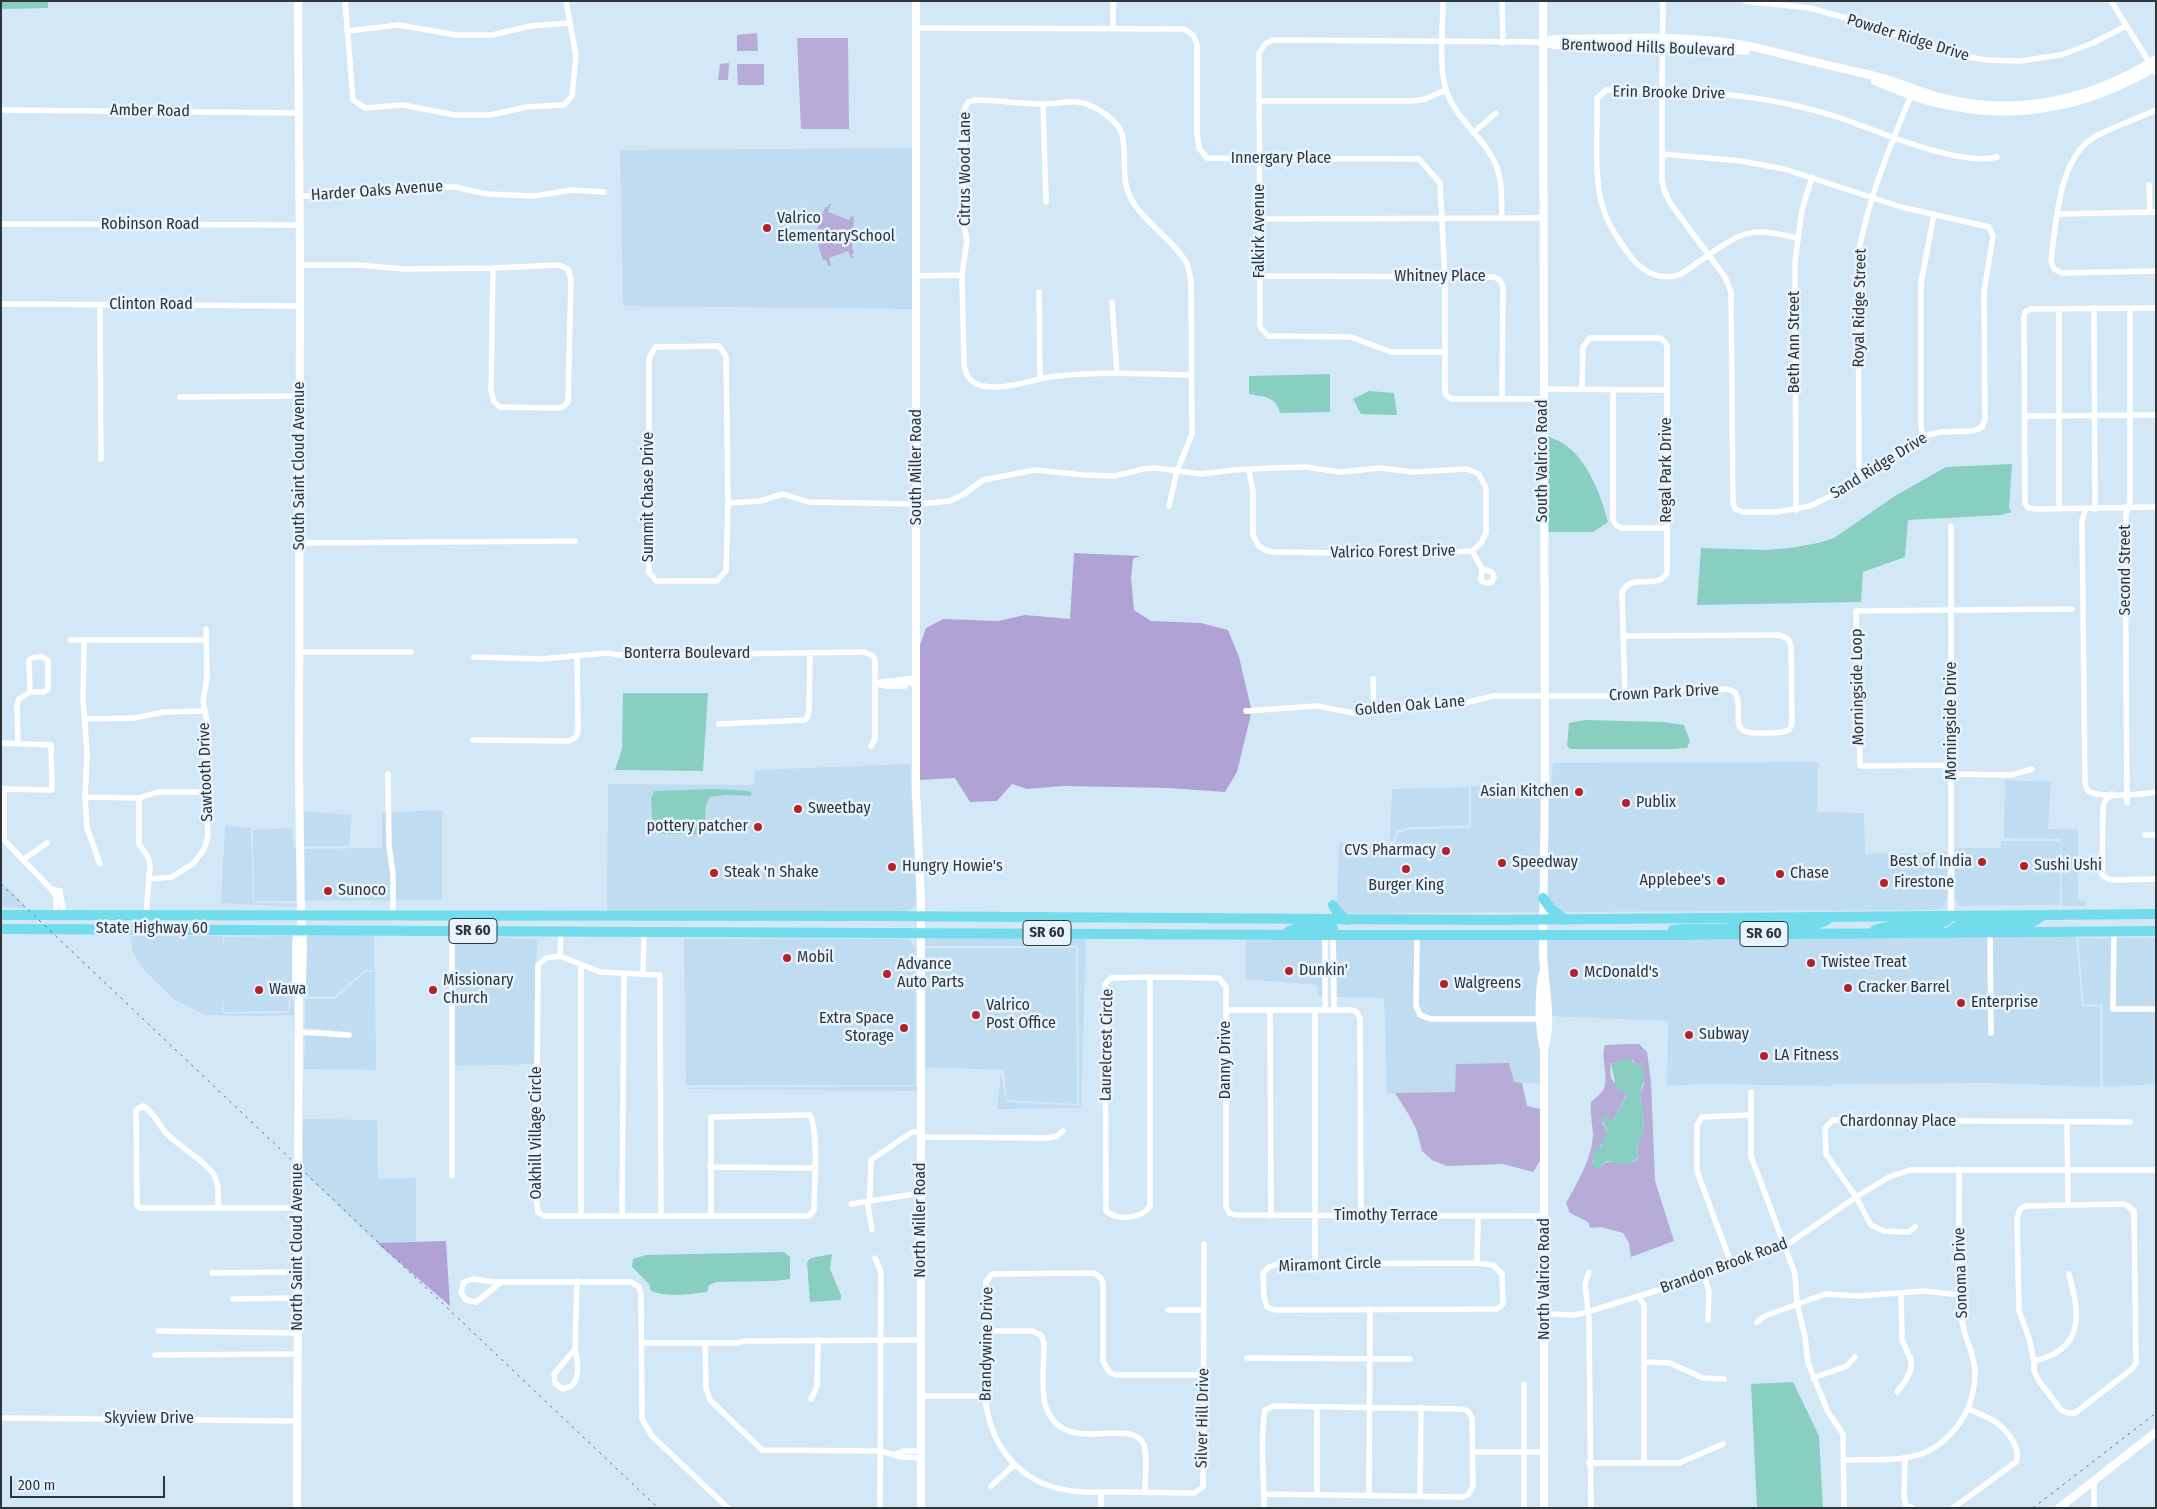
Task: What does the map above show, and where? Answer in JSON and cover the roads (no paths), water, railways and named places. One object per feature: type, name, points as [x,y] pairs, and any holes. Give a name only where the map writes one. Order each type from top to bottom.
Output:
[{"type":"highway","points":[[1543,898],[1551,909],[1566,920]]},
{"type":"highway","points":[[1333,905],[1337,912],[1347,920]]},
{"type":"highway","name":"SR 60","points":[[300,930],[1281,934],[1298,928],[1329,928],[1347,920],[1566,920],[2156,914]]},
{"type":"highway","name":"SR 60","points":[[1,915],[1097,918],[1329,928],[1417,935],[1749,935],[2156,931]]},
{"type":"highway","points":[[1948,933],[1960,924],[2029,924],[2045,915]]},
{"type":"highway","points":[[543,931],[596,925],[632,925],[639,922],[642,916]]},
{"type":"highway","points":[[1867,934],[1879,928],[1891,926],[1938,924],[1946,922],[1951,916]]},
{"type":"highway","points":[[644,932],[645,928],[652,923],[721,924],[746,917]]},
{"type":"highway","points":[[1749,935],[1751,930],[1762,926],[1811,926],[1835,917]]},
{"type":"highway","points":[[1097,918],[1097,933]]},
{"type":"highway","points":[[1660,935],[1688,928],[1737,928],[1746,924],[1748,918]]},
{"type":"highway","name":"State Highway 60","points":[[1,929],[300,930]]},
{"type":"street","name":"South Saint Cloud Avenue","points":[[298,1],[301,396],[299,543],[300,930]]},
{"type":"street","points":[[345,1],[353,100],[364,108],[403,105],[455,114],[490,116],[527,107],[564,106],[572,96],[576,56],[566,1]]},
{"type":"street","name":"South Miller Road","points":[[916,1],[916,793],[920,854],[920,932]]},
{"type":"street","points":[[1112,1],[1113,29]]},
{"type":"street","points":[[1443,1],[1443,71],[1446,90],[1458,115],[1486,148],[1496,166],[1501,191],[1502,218]]},
{"type":"street","points":[[1502,1],[1502,43]]},
{"type":"street","name":"South Valrico Road","points":[[1543,1],[1543,920]]},
{"type":"street","name":"Sand Ridge Drive","points":[[1662,154],[1741,161],[1812,177],[1873,197],[1989,227],[1993,233],[1984,292],[1985,419],[1982,427],[1975,431],[1947,431],[1923,436],[1827,498],[1796,510],[1746,512],[1737,510],[1733,505],[1732,299],[1726,280],[1670,202],[1662,180],[1662,154],[1662,91],[1662,43],[1664,1]]},
{"type":"street","name":"Powder Ridge Drive","points":[[1745,1],[1810,8],[1864,23],[1951,54],[1986,60],[2020,61],[2061,55],[2093,43],[2126,26]]},
{"type":"street","points":[[2111,1],[2154,66]]},
{"type":"street","points":[[348,31],[400,25],[456,35],[492,35],[531,26],[569,23]]},
{"type":"street","name":"Innergary Place","points":[[916,28],[1184,29],[1193,35],[1197,44],[1197,134],[1199,148],[1207,158],[1419,159],[1440,183],[1445,278],[1445,394],[1451,399],[1543,399]]},
{"type":"street","name":"Falkirk Avenue","points":[[1444,352],[1391,352],[1351,337],[1268,336],[1260,327],[1259,52],[1265,44],[1273,40],[1544,42]]},
{"type":"street","name":"Brentwood Hills Boulevard","points":[[1544,42],[1555,45],[1662,43],[1765,51],[1862,74],[1971,110],[2001,112],[2038,110],[2079,102],[2106,93],[2154,66]]},
{"type":"street","points":[[1259,100],[1411,101],[1425,99],[1446,90]]},
{"type":"street","name":"Erin Brooke Drive","points":[[1797,238],[1771,232],[1743,234],[1727,241],[1681,274],[1672,276],[1646,273],[1639,267],[1617,238],[1602,207],[1599,188],[1597,98],[1606,90],[1703,91],[1730,94],[1790,104],[1842,118],[1929,149],[1985,160],[1997,157]]},
{"type":"street","name":"Royal Ridge Street","points":[[1861,476],[1859,466],[1858,255],[1863,229],[1873,197],[1912,92]]},
{"type":"street","name":"Citrus Wood Lane","points":[[1169,506],[1177,471],[1192,434],[1190,271],[1187,263],[1179,253],[1132,201],[1126,183],[1123,137],[1120,128],[1092,106],[1078,102],[1043,104],[976,100],[965,105],[963,112],[964,216],[967,240],[962,275],[964,366],[966,376],[980,386],[988,387],[1008,386],[1040,378],[1058,376],[1117,374],[1191,375]]},
{"type":"street","points":[[1043,104],[1046,202]]},
{"type":"street","name":"Amber Road","points":[[1,110],[298,113]]},
{"type":"street","points":[[2156,110],[2095,136],[2082,149],[2065,178],[2060,195],[2051,261],[2053,267],[2062,273],[2156,271]]},
{"type":"street","points":[[1473,133],[1496,113]]},
{"type":"street","name":"Beth Ann Street","points":[[1796,510],[1795,262],[1802,210],[1812,177]]},
{"type":"street","points":[[2058,214],[2153,212],[2149,185]]},
{"type":"street","name":"Harder Oaks Avenue","points":[[299,196],[360,196],[402,187],[454,187],[487,194],[534,196],[572,190],[604,192]]},
{"type":"street","points":[[1923,436],[1921,428],[1921,287],[1934,214]]},
{"type":"street","points":[[1260,218],[1544,218]]},
{"type":"street","name":"Robinson Road","points":[[1,224],[299,225]]},
{"type":"street","points":[[300,265],[358,265],[404,270],[560,265],[568,268],[571,280],[570,393],[568,402],[563,407],[503,408],[497,406],[494,402],[491,391],[493,268]]},
{"type":"street","points":[[916,276],[962,275]]},
{"type":"street","name":"Whitney Place","points":[[1260,276],[1494,277],[1500,280],[1503,287],[1502,399]]},
{"type":"street","points":[[1039,292],[1040,378]]},
{"type":"street","points":[[1112,302],[1117,374]]},
{"type":"street","name":"Clinton Road","points":[[1,304],[300,306]]},
{"type":"street","points":[[100,304],[101,459]]},
{"type":"street","points":[[2094,308],[2095,509]]},
{"type":"street","name":"Second Street","points":[[2127,803],[2125,543],[2126,514],[2130,502],[2130,308]]},
{"type":"street","points":[[2156,308],[2031,309],[2025,312],[2024,416],[2024,501],[2027,506],[2032,509],[2156,507]]},
{"type":"street","points":[[2059,309],[2060,509]]},
{"type":"street","name":"Regal Park Drive","points":[[1582,390],[1582,346],[1590,338],[1661,338],[1666,345],[1667,573],[1664,579],[1658,582],[1633,582],[1625,586],[1622,592],[1624,696]]},
{"type":"street","name":"Summit Chase Drive","points":[[719,346],[726,356],[728,502],[726,571],[717,581],[656,581],[649,572],[649,359],[654,348],[719,346]]},
{"type":"street","points":[[1542,389],[1666,390]]},
{"type":"street","points":[[1613,391],[1613,519],[1616,525],[1622,528],[1667,528]]},
{"type":"street","points":[[180,397],[301,396]]},
{"type":"street","points":[[2024,416],[2156,415]]},
{"type":"street","name":"Valrico Forest Drive","points":[[728,502],[760,501],[783,494],[808,502],[917,504],[950,501],[964,494],[983,480],[1035,470],[1115,476],[1155,468],[1201,474],[1249,470],[1305,467],[1340,472],[1380,468],[1413,472],[1467,469],[1479,474],[1486,488],[1486,533],[1481,543],[1472,550],[1414,554],[1380,550],[1344,553],[1273,552],[1265,550],[1258,545],[1253,535],[1253,492],[1249,470]]},
{"type":"street","points":[[2086,509],[2082,520],[2083,778],[2088,791],[2095,794],[2156,792]]},
{"type":"street","name":"Morningside Drive","points":[[1951,526],[1951,916]]},
{"type":"street","points":[[299,543],[575,541]]},
{"type":"street","points":[[1472,550],[1482,569]]},
{"type":"street","name":"Morningside Loop","points":[[1952,765],[1860,766],[1856,611],[2072,608]]},
{"type":"street","name":"Sawtooth Drive","points":[[150,879],[172,877],[194,863],[204,848],[208,836],[205,767],[208,727],[203,711],[203,694],[207,677],[206,630]]},
{"type":"street","name":"Crown Park Drive","points":[[1544,696],[1638,696],[1664,690],[1727,689],[1735,692],[1738,698],[1738,726],[1742,731],[1748,734],[1783,733],[1789,730],[1792,724],[1791,646],[1788,639],[1780,635],[1623,636]]},
{"type":"street","points":[[70,640],[206,640]]},
{"type":"street","points":[[84,640],[87,753],[85,797],[87,828],[100,864]]},
{"type":"street","points":[[300,652],[412,652]]},
{"type":"street","name":"Bonterra Boulevard","points":[[474,657],[541,659],[608,653],[652,655],[868,653],[875,660],[876,683],[875,739],[871,746]]},
{"type":"street","points":[[719,724],[805,720],[808,716],[809,708],[810,653]]},
{"type":"street","points":[[473,740],[569,741],[576,737],[578,730],[577,656]]},
{"type":"street","points":[[18,743],[17,716],[19,699],[30,692],[41,692],[48,689],[48,661],[44,658],[33,657],[29,660],[30,692]]},
{"type":"street","points":[[1373,679],[1374,711]]},
{"type":"street","points":[[876,683],[886,680],[917,681]]},
{"type":"street","points":[[876,683],[885,686],[917,681]]},
{"type":"street","name":"Golden Oak Lane","points":[[1246,711],[1316,706],[1354,713],[1424,704],[1465,703],[1493,696],[1544,696]]},
{"type":"street","points":[[85,719],[134,718],[164,712],[203,711]]},
{"type":"street","points":[[1,743],[51,745],[52,790],[4,789],[3,840],[24,858],[51,889],[61,893],[60,915]]},
{"type":"street","points":[[1952,774],[2011,775],[2032,769]]},
{"type":"street","points":[[388,774],[389,846],[393,874],[393,916]]},
{"type":"street","points":[[85,797],[139,798],[158,792],[207,792]]},
{"type":"street","points":[[2112,794],[2105,801],[2103,809],[2101,869],[2105,878],[2156,879]]},
{"type":"street","points":[[139,798],[139,844],[148,857],[150,879],[146,915]]},
{"type":"street","points":[[2145,836],[2156,836]]},
{"type":"street","points":[[24,858],[47,843]]},
{"type":"street","points":[[452,1176],[452,931],[465,916]]},
{"type":"street","name":"North Valrico Road","points":[[1543,920],[1543,972],[1540,983],[1541,1040],[1544,1050]]},
{"type":"street","points":[[1325,1010],[1329,928]]},
{"type":"street","points":[[1329,928],[1334,1010]]},
{"type":"street","name":"North Saint Cloud Avenue","points":[[297,1508],[299,987],[302,983],[300,930]]},
{"type":"street","points":[[561,931],[560,956],[600,972],[660,975],[661,1216]]},
{"type":"street","points":[[643,974],[644,932]]},
{"type":"street","name":"North Miller Road","points":[[920,932],[921,1508]]},
{"type":"street","points":[[1990,932],[1991,1033]]},
{"type":"street","points":[[2114,932],[2114,1009],[2156,1009]]},
{"type":"street","points":[[1417,935],[1416,1006],[1420,1014],[1431,1020],[1541,1020]]},
{"type":"street","name":"Oakhill Village Circle","points":[[560,956],[546,958],[538,965],[536,1209],[542,1215],[581,1216],[711,1216],[812,1214],[814,1122],[810,1115],[711,1117],[711,1216]]},
{"type":"street","points":[[581,965],[581,1216]]},
{"type":"street","name":"North Valrico Road","points":[[1543,972],[1546,982],[1547,1039],[1544,1050],[1544,1508]]},
{"type":"street","points":[[622,1216],[624,974]]},
{"type":"street","name":"Laurelcrest Circle","points":[[1150,977],[1150,1206],[1147,1212],[1142,1215],[1116,1216],[1106,1211],[1105,984],[1111,978],[1150,977]]},
{"type":"street","name":"Danny Drive","points":[[1150,977],[1219,978],[1226,987],[1226,1206],[1229,1212]]},
{"type":"street","points":[[1226,1010],[1352,1010],[1357,1012],[1360,1019],[1360,1216]]},
{"type":"street","points":[[1270,1010],[1271,1216]]},
{"type":"street","points":[[1315,1010],[1315,1263]]},
{"type":"street","points":[[299,1032],[349,1035]]},
{"type":"street","points":[[1751,1092],[1751,1156],[1795,1274],[1797,1303],[1805,1337],[1808,1363],[1828,1412],[1843,1434],[1844,1508]]},
{"type":"street","points":[[222,1208],[218,1206],[218,1183],[212,1172],[164,1131],[150,1109],[144,1106],[136,1110],[137,1205],[140,1208],[222,1208],[298,1208]]},
{"type":"street","points":[[1732,1266],[1697,1171],[1697,1124],[1702,1117],[1752,1115]]},
{"type":"street","name":"Chardonnay Place","points":[[1915,1227],[1909,1232],[1884,1231],[1872,1225],[1856,1197],[1826,1154],[1825,1128],[1833,1120],[2130,1122]]},
{"type":"street","points":[[2067,1122],[2068,1205]]},
{"type":"street","points":[[872,1230],[869,1201],[873,1158],[912,1132],[920,1134],[1048,1138],[1057,1136],[1063,1131]]},
{"type":"street","points":[[710,1166],[814,1168]]},
{"type":"street","name":"Sonoma Drive","points":[[1844,1460],[1905,1458],[1926,1452],[1944,1442],[1959,1426],[1969,1409],[1974,1390],[1975,1370],[1972,1353],[1962,1323],[1959,1169]]},
{"type":"street","name":"Brandon Brook Road","points":[[1545,1314],[1574,1315],[1587,1312],[1704,1276],[1784,1247],[1888,1177],[1910,1170],[2156,1170]]},
{"type":"street","points":[[851,1204],[921,1193]]},
{"type":"street","points":[[2125,1204],[2134,1211],[2136,1363],[2132,1369],[2075,1413],[2061,1410],[2039,1382],[2034,1371],[2030,1338],[2019,1311],[2017,1219],[2020,1209],[2026,1206],[2068,1205],[2125,1204]]},
{"type":"street","name":"Timothy Terrace","points":[[1229,1212],[1235,1215],[1271,1216],[1544,1216]]},
{"type":"street","points":[[1368,1496],[1370,1309],[1497,1309],[1502,1304],[1502,1274],[1493,1265],[1477,1263],[1478,1217]]},
{"type":"street","name":"Silver Hill Drive","points":[[1101,1492],[1194,1493],[1203,1486],[1204,1244]]},
{"type":"street","points":[[875,1258],[882,1272],[882,1451],[880,1508]]},
{"type":"street","name":"Miramont Circle","points":[[1370,1309],[1275,1310],[1267,1307],[1264,1298],[1263,1273],[1269,1267],[1278,1264],[1477,1263]]},
{"type":"street","points":[[212,1273],[298,1272]]},
{"type":"street","points":[[1589,1272],[1585,1284],[1589,1320],[1589,1463],[1591,1508]]},
{"type":"street","name":"Brandywine Drive","points":[[1101,1492],[1073,1492],[1052,1487],[1031,1478],[1014,1465],[1002,1450],[993,1434],[987,1415],[985,1396],[986,1282],[992,1274],[1094,1273],[1100,1277],[1102,1283],[1103,1361],[1109,1372],[1116,1375],[1204,1375]]},
{"type":"street","points":[[2034,1360],[2050,1357],[2069,1343],[2074,1333],[2077,1323],[2074,1293],[2069,1274]]},
{"type":"street","points":[[1704,1276],[1709,1292],[1708,1320]]},
{"type":"street","points":[[501,1282],[476,1302],[466,1300],[461,1292],[464,1282],[471,1279],[501,1282],[631,1282],[639,1286],[641,1294],[642,1419],[646,1428],[728,1508]]},
{"type":"street","points":[[575,1349],[555,1371],[554,1380],[560,1388],[569,1388],[577,1380],[577,1356],[575,1349],[577,1281]]},
{"type":"street","points":[[1757,1322],[1765,1316],[1825,1294],[1859,1296],[1925,1291],[1960,1295]]},
{"type":"street","points":[[1897,1392],[1906,1380],[1911,1360],[1902,1340],[1901,1294]]},
{"type":"street","points":[[1638,1296],[1644,1305],[1644,1463]]},
{"type":"street","points":[[233,1299],[298,1298]]},
{"type":"street","points":[[1168,1310],[1204,1310]]},
{"type":"street","points":[[158,1331],[298,1333]]},
{"type":"street","points":[[986,1331],[1032,1331],[1041,1335],[1044,1343],[1045,1402],[1050,1418],[1060,1428],[1073,1433],[1129,1434],[1139,1437],[1145,1448],[1145,1492]]},
{"type":"street","points":[[642,1343],[705,1344],[818,1340],[921,1340]]},
{"type":"street","points":[[811,1400],[817,1386],[818,1340]]},
{"type":"street","points":[[705,1344],[706,1388],[710,1400],[762,1450],[882,1451],[901,1457],[921,1454]]},
{"type":"street","points":[[155,1355],[298,1354]]},
{"type":"street","points":[[1813,1378],[1847,1366],[1854,1356]]},
{"type":"street","points":[[1247,1358],[1410,1359]]},
{"type":"street","points":[[1644,1362],[1670,1363],[1703,1378],[1724,1379]]},
{"type":"street","points":[[1524,1384],[1524,1508]]},
{"type":"street","points":[[921,1396],[985,1396]]},
{"type":"street","points":[[1264,1494],[1420,1497],[1462,1497],[1468,1495],[1472,1486],[1472,1418],[1468,1411],[1462,1409],[1274,1406],[1265,1410],[1264,1435],[1264,1494],[1264,1508]]},
{"type":"street","points":[[1316,1406],[1317,1495]]},
{"type":"street","points":[[1420,1497],[1421,1407]]},
{"type":"street","points":[[1953,1508],[2016,1462],[2019,1456],[2018,1449],[2002,1427],[1993,1420],[1969,1409]]},
{"type":"street","name":"Skyview Drive","points":[[1,1418],[298,1421]]},
{"type":"street","points":[[2058,1508],[2156,1432]]},
{"type":"street","points":[[1589,1463],[1679,1463],[1723,1444]]},
{"type":"street","points":[[1472,1452],[1544,1452]]},
{"type":"street","points":[[1905,1458],[1904,1497],[1906,1505],[1912,1508]]},
{"type":"street","points":[[991,1486],[1014,1465]]},
{"type":"street","points":[[2094,1481],[2094,1508]]},
{"type":"street","points":[[1100,1508],[1101,1492]]},
{"type":"railway","points":[[1,884],[658,1508]]},
{"type":"railway","points":[[2033,1508],[2156,1413]]},
{"type":"place","name":"Valrico ElementarySchool","points":[[767,228]]},
{"type":"place","name":"Asian Kitchen","points":[[1579,792]]},
{"type":"place","name":"Publix","points":[[1626,803]]},
{"type":"place","name":"Sweetbay","points":[[798,809]]},
{"type":"place","name":"pottery patcher","points":[[758,827]]},
{"type":"place","name":"CVS Pharmacy","points":[[1446,851]]},
{"type":"place","name":"Best of India","points":[[1982,862]]},
{"type":"place","name":"Speedway","points":[[1502,863]]},
{"type":"place","name":"Sushi Ushi","points":[[2024,866]]},
{"type":"place","name":"Hungry Howie's","points":[[892,867]]},
{"type":"place","name":"Burger King","points":[[1406,869]]},
{"type":"place","name":"Steak 'n Shake","points":[[714,873]]},
{"type":"place","name":"Chase","points":[[1780,874]]},
{"type":"place","name":"Applebee's","points":[[1721,881]]},
{"type":"place","name":"Firestone","points":[[1884,883]]},
{"type":"place","name":"Sunoco","points":[[328,891]]},
{"type":"place","name":"Mobil","points":[[787,958]]},
{"type":"place","name":"Twistee Treat","points":[[1811,963]]},
{"type":"place","name":"Dunkin'","points":[[1289,971]]},
{"type":"place","name":"McDonald's","points":[[1574,973]]},
{"type":"place","name":"Advance Auto Parts","points":[[887,974]]},
{"type":"place","name":"Walgreens","points":[[1444,984]]},
{"type":"place","name":"Cracker Barrel","points":[[1848,988]]},
{"type":"place","name":"Wawa","points":[[259,990]]},
{"type":"place","name":"Missionary Church","points":[[433,990]]},
{"type":"place","name":"Enterprise","points":[[1961,1003]]},
{"type":"place","name":"Valrico Post Office","points":[[976,1015]]},
{"type":"place","name":"Extra Space Storage","points":[[904,1028]]},
{"type":"place","name":"Subway","points":[[1689,1035]]},
{"type":"place","name":"LA Fitness","points":[[1764,1056]]}]
